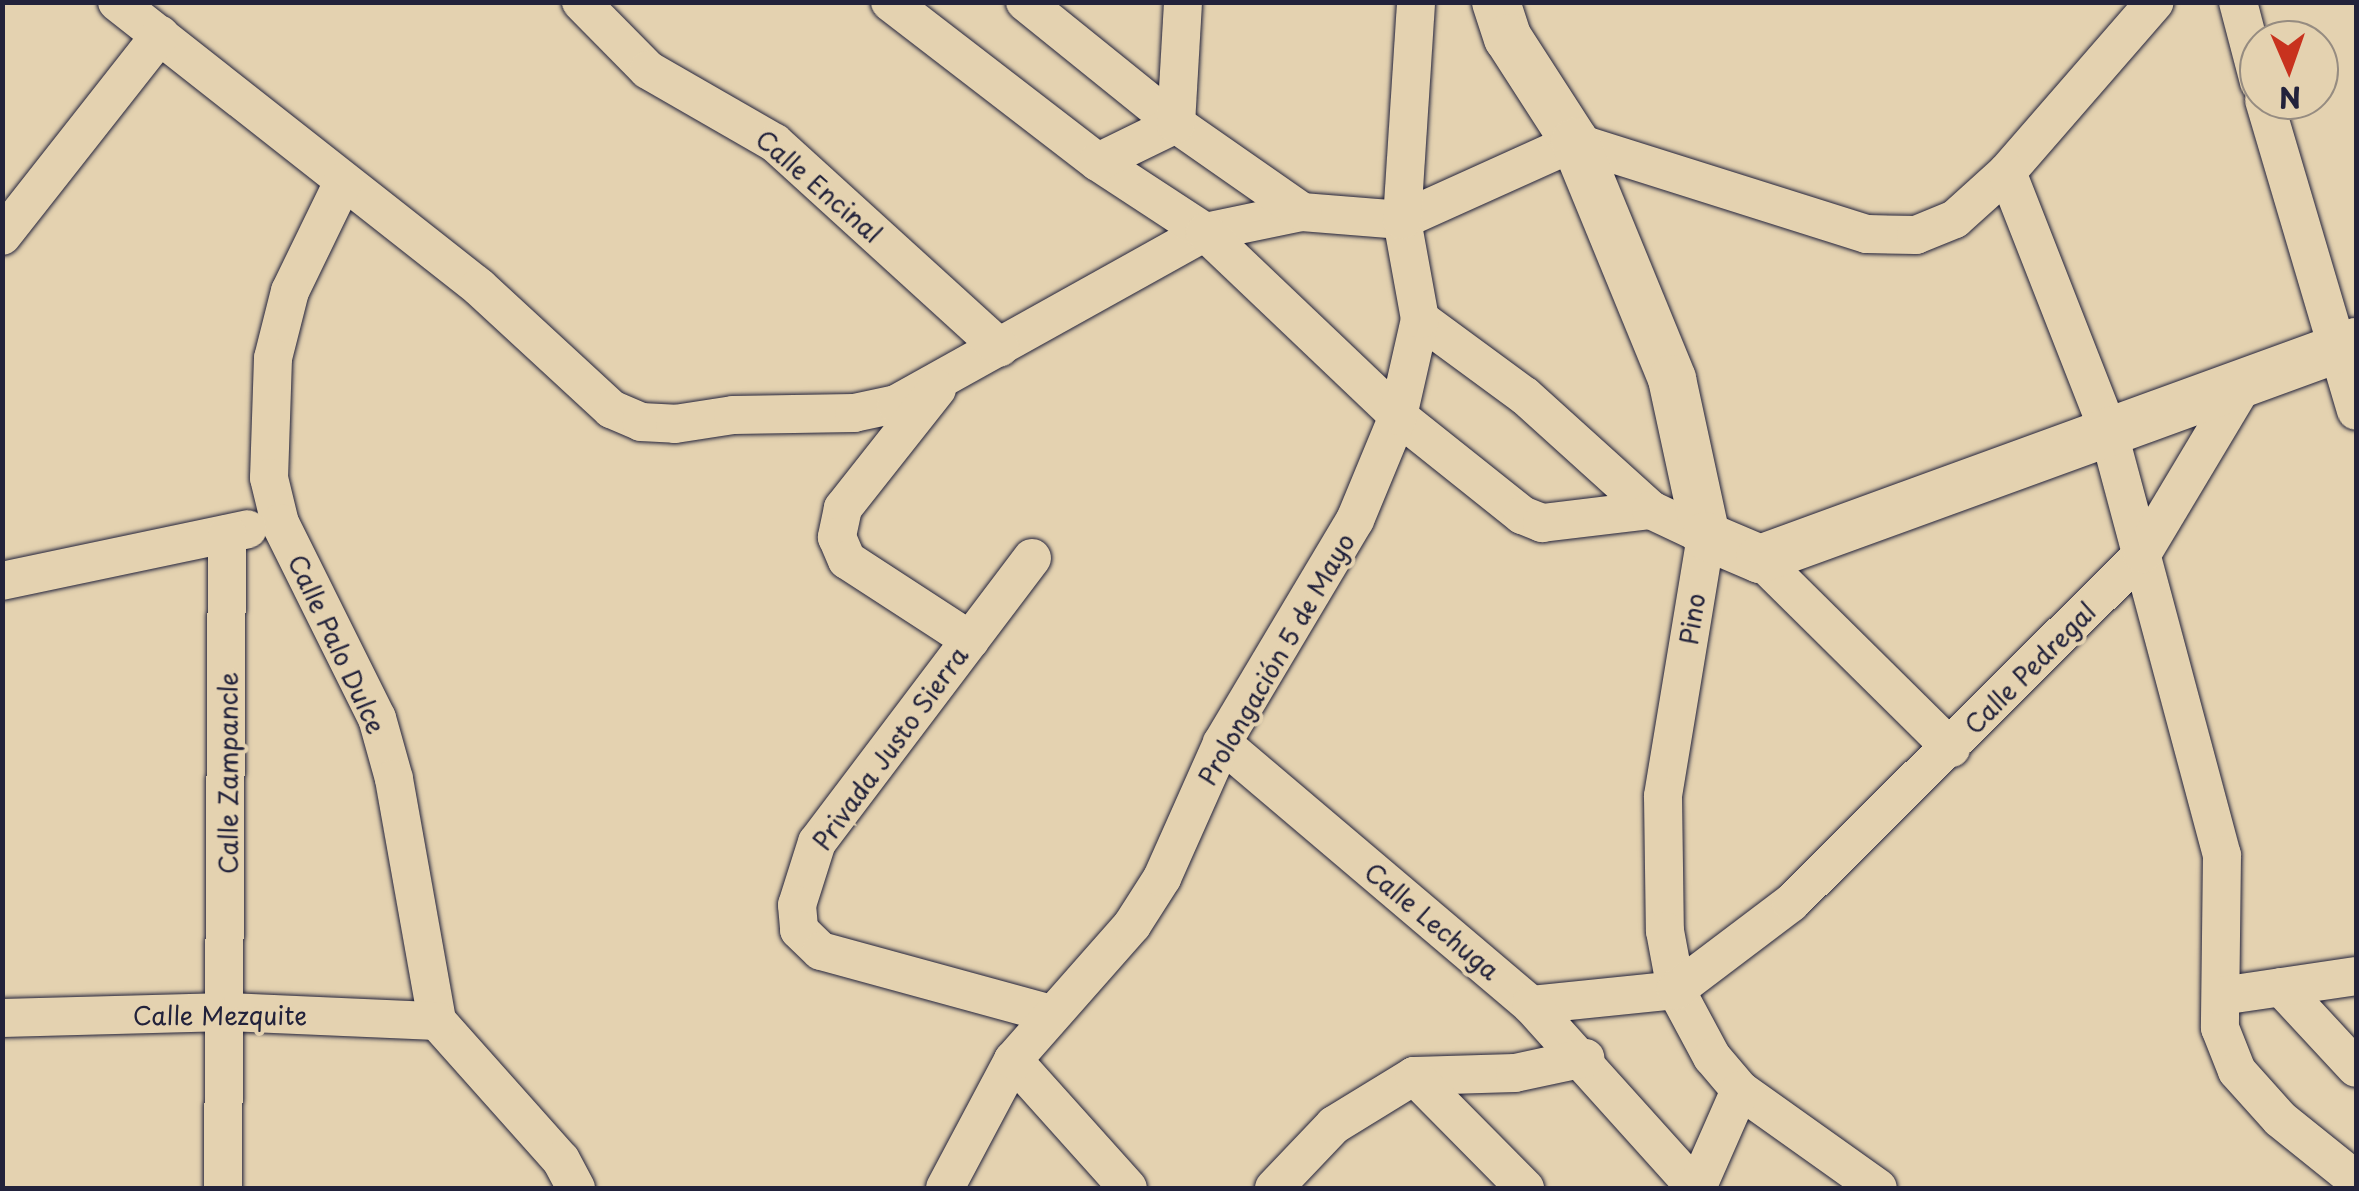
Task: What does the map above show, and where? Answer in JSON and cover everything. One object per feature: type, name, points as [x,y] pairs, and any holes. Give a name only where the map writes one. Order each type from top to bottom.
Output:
[{"type":"street","points":[[117,2],[479,287],[611,409],[641,422],[854,413],[896,404],[1205,232],[1302,212],[1402,220],[1575,142],[1867,234],[1916,235],[1955,219],[2007,172],[2155,2]]},
{"type":"street","name":"Calle Encinal","points":[[581,2],[648,70],[775,143],[1000,348]]},
{"type":"street","points":[[890,2],[1098,162],[1205,232],[1398,416],[1522,515],[1542,523],[1651,510]]},
{"type":"street","points":[[1025,2],[1176,124],[1302,212]]},
{"type":"street","points":[[1176,124],[1183,2]]},
{"type":"street","name":"Prolongación 5 de Mayo","points":[[945,1188],[1012,1060],[1048,1013],[1132,926],[1162,878],[1222,742],[1322,583],[1398,416],[1420,319],[1402,220],[1416,2]]},
{"type":"street","name":"Pino","points":[[1496,2],[1508,38],[1575,142],[1672,379],[1706,536],[1663,796],[1665,931],[1676,990],[1712,1057],[1740,1090],[1878,1188]]},
{"type":"street","points":[[2,236],[160,35]]},
{"type":"street","points":[[2271,120],[2346,346],[2356,411]]},
{"type":"street","points":[[1098,162],[1176,124]]},
{"type":"street","points":[[2007,172],[2108,430],[2222,855],[2220,1028],[2237,1072],[2280,1119],[2356,1180]]},
{"type":"street","name":"Calle Palo Dulce","points":[[342,182],[290,291],[273,358],[266,433],[280,523],[376,718],[394,778],[437,1021]]},
{"type":"street","points":[[1420,319],[1524,396],[1651,510],[1760,560],[1950,748]]},
{"type":"street","points":[[1760,560],[2346,346]]},
{"type":"street","points":[[951,372],[843,508],[838,537],[847,560],[970,640]]},
{"type":"street","name":"Calle Pedregal","points":[[1676,990],[1778,914],[2142,554],[2246,380]]},
{"type":"street","points":[[2,581],[280,523]]},
{"type":"street","name":"Calle Zampancle","points":[[222,1188],[228,1012],[227,534]]},
{"type":"street","name":"Privada Justo Sierra","points":[[1032,558],[817,842],[803,872],[800,930],[820,951],[849,961],[1048,1013]]},
{"type":"street","name":"Calle Lechuga","points":[[1222,742],[1531,1005],[1585,1058],[1696,1188]]},
{"type":"street","points":[[2221,996],[2356,976]]},
{"type":"street","points":[[2280,987],[2356,1068]]},
{"type":"street","points":[[1531,1005],[1676,990]]},
{"type":"street","name":"Calle Mezquite","points":[[2,1018],[228,1012],[437,1021]]},
{"type":"street","points":[[437,1021],[561,1160],[576,1188]]},
{"type":"street","points":[[1274,1188],[1334,1125],[1414,1076],[1515,1073],[1585,1058]]},
{"type":"street","points":[[1012,1060],[1128,1188]]},
{"type":"street","points":[[1414,1076],[1525,1188]]},
{"type":"street","points":[[1696,1188],[1740,1090]]}]
